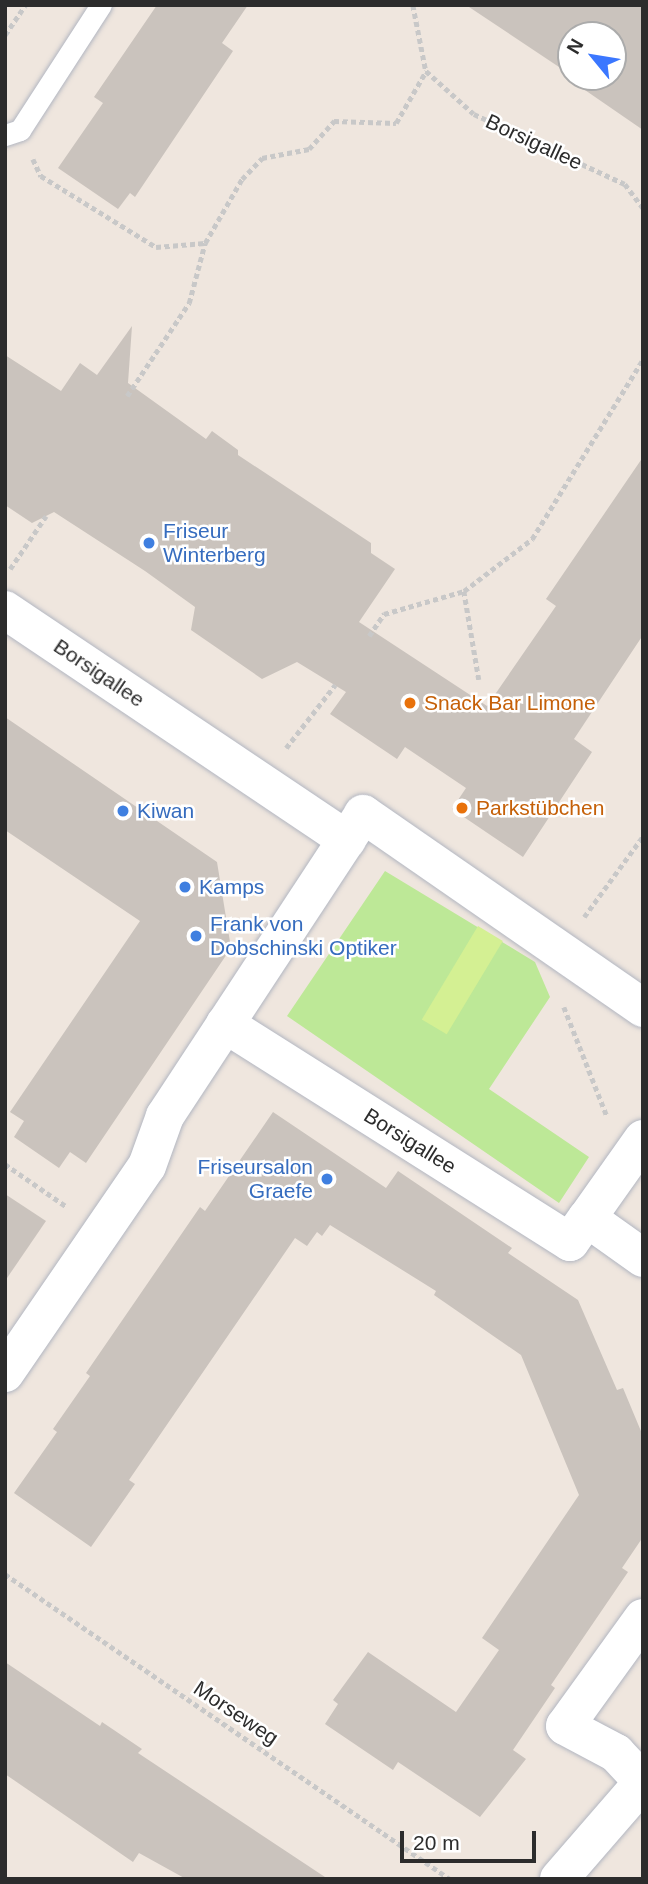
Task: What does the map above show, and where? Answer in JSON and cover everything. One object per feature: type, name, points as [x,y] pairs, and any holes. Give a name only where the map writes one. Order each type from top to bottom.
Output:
[{"type":"street","name":"Borsigallee","points":[[5,610],[347,840]]},
{"type":"street","points":[[5,1373],[148,1166],[165,1116],[363,814],[558,953],[643,1009]]},
{"type":"street","name":"Borsigallee","points":[[225,1024],[570,1242],[634,1151]]},
{"type":"street","points":[[587,1218],[643,1258]]},
{"type":"street","points":[[559,1879],[643,1782],[616,1752],[565,1726],[643,1618]]},
{"type":"lane","points":[[13,132],[101,5]]},
{"type":"path","points":[[5,35],[25,5]]},
{"type":"path","points":[[127,396],[189,303],[205,243],[242,179],[262,158],[309,149],[334,121],[397,123],[426,71],[413,5]]},
{"type":"path","name":"Borsigallee","points":[[426,71],[474,114],[625,184],[643,208]]},
{"type":"path","points":[[13,132],[41,176],[156,247],[205,243]]},
{"type":"path","points":[[369,636],[384,614],[464,591],[532,539],[643,359]]},
{"type":"path","points":[[5,575],[46,516]]},
{"type":"path","points":[[464,591],[479,680]]},
{"type":"path","points":[[263,783],[300,727],[335,685]]},
{"type":"path","points":[[558,953],[643,836]]},
{"type":"path","points":[[561,1000],[634,1151]]},
{"type":"path","points":[[5,1164],[103,1230]]},
{"type":"path","name":"Morseweg","points":[[5,1574],[450,1879]]},
{"type":"green space","points":[[385,871],[535,962],[550,997],[489,1089],[589,1157],[559,1203],[287,1016]]},
{"type":"green space","points":[[478,926],[503,941],[447,1034],[422,1019]]},
{"type":"building","points":[[157,5],[248,5],[222,43],[233,51],[135,197],[130,193],[118,209],[58,168],[103,103],[94,97]]},
{"type":"building","points":[[466,5],[643,5],[643,130],[586,91],[627,91],[627,21],[557,21],[557,66]]},
{"type":"building","points":[[132,326],[128,383],[206,439],[212,431],[238,450],[238,455],[371,543],[371,553],[395,569],[359,622],[487,706],[556,606],[546,599],[643,457],[643,635],[574,739],[592,752],[523,857],[452,809],[466,788],[405,747],[397,759],[330,714],[346,692],[297,662],[262,679],[191,630],[195,607],[145,571],[54,512],[32,523],[5,505],[5,355],[61,391],[80,363],[97,375]]},
{"type":"building","points":[[5,717],[217,862],[231,948],[86,1163],[70,1152],[59,1168],[14,1137],[24,1121],[10,1112],[140,921],[5,830]]},
{"type":"building","points":[[273,1112],[386,1188],[398,1171],[512,1248],[508,1253],[578,1300],[617,1390],[623,1388],[643,1436],[643,1537],[622,1568],[628,1572],[551,1685],[555,1688],[513,1750],[526,1759],[480,1817],[398,1762],[393,1770],[325,1724],[338,1704],[333,1700],[368,1652],[456,1712],[499,1650],[482,1638],[579,1495],[521,1355],[434,1295],[436,1291],[330,1225],[322,1236],[317,1232],[307,1246],[295,1238],[129,1480],[135,1484],[91,1547],[14,1493],[57,1432],[53,1429],[90,1376],[86,1373],[200,1207],[205,1211]]},
{"type":"building","points":[[5,1194],[46,1221],[5,1281]]},
{"type":"building","points":[[5,1662],[100,1726],[102,1722],[142,1749],[138,1753],[328,1879],[186,1879],[139,1853],[133,1862],[5,1774]]},
{"type":"place","name":"Friseur Winterberg","points":[[149,543]]},
{"type":"place","name":"Snack Bar Limone","points":[[410,703]]},
{"type":"place","name":"Parkstübchen","points":[[462,808]]},
{"type":"place","name":"Kiwan","points":[[123,811]]},
{"type":"place","name":"Kamps","points":[[185,887]]},
{"type":"place","name":"Frank von Dobschinski Optiker","points":[[196,936]]},
{"type":"place","name":"Friseursalon Graefe","points":[[327,1179]]}]
